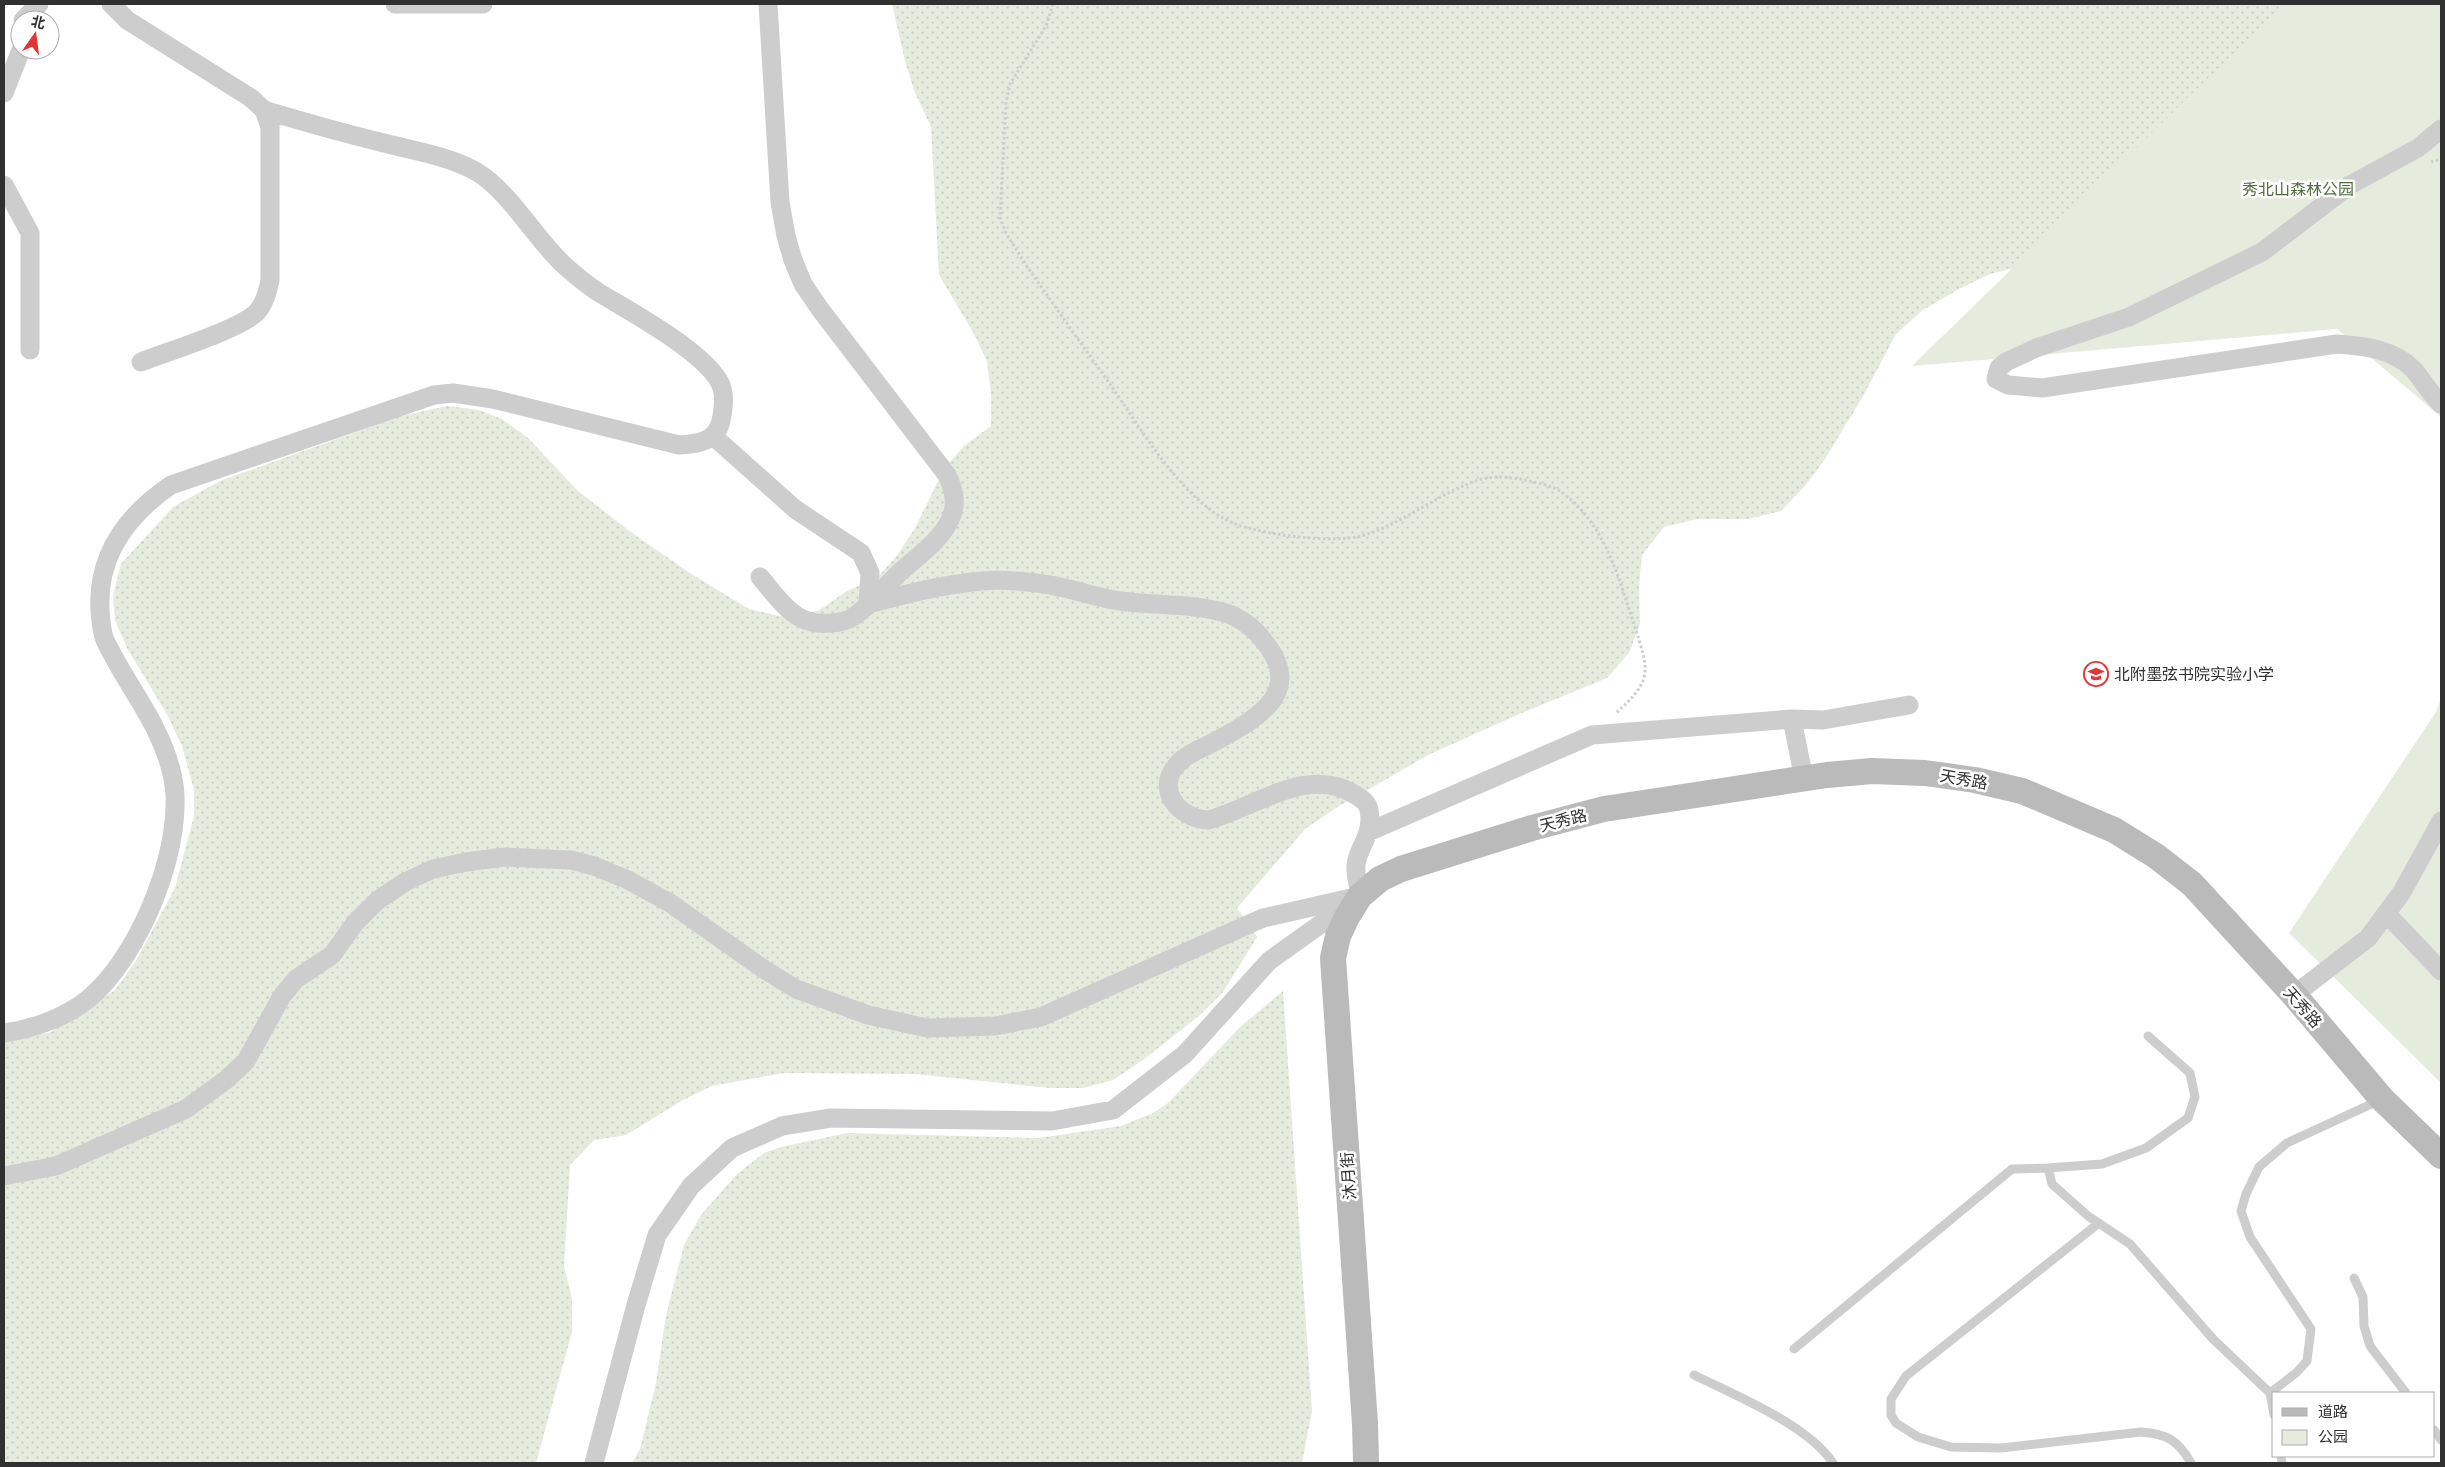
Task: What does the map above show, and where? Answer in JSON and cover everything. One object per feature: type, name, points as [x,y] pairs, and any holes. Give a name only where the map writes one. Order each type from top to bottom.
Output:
[{"type":"main road","name":"天秀路","points":[[1360,896],[1380,879],[1402,870],[1532,828],[1604,809],[1804,779],[1872,771],[1925,772],[2022,791],[2066,808],[2114,830],[2156,856],[2192,884],[2294,995],[2382,1099],[2441,1156]]},
{"type":"main road","name":"沐月街","points":[[1360,896],[1341,930],[1333,958],[1365,1424],[1366,1463]]},
{"type":"street","points":[[4,1032],[24,1030],[66,1013],[87,1000],[103,985],[120,964],[140,928],[170,854],[174,829],[173,776],[153,720],[104,638],[100,604],[103,571],[107,556],[126,525],[152,498],[171,485],[434,395],[452,393],[493,398],[679,445],[705,442],[713,436],[720,426],[724,401],[722,387],[697,357],[650,323],[596,291],[564,265],[506,198],[478,173],[451,160],[334,131],[264,110],[251,98],[127,20],[111,4]]},
{"type":"street","points":[[395,4],[483,4]]},
{"type":"street","points":[[760,577],[787,608],[807,621],[841,622],[852,617],[868,604],[943,530],[951,517],[954,506],[953,488],[941,467],[820,309],[803,284],[793,260],[780,202],[768,4]]},
{"type":"street","points":[[4,93],[17,60]]},
{"type":"street","points":[[140,362],[242,322],[257,312],[266,297],[270,280],[270,126],[264,110]]},
{"type":"street","points":[[2441,129],[2418,148],[2350,184],[2262,252],[2129,317],[2036,348],[1999,368],[1996,378],[2008,385],[2042,388],[2337,344],[2366,346],[2402,360],[2413,369],[2441,404]]},
{"type":"street","points":[[4,185],[30,233],[30,350]]},
{"type":"street","points":[[713,436],[795,509],[861,553],[870,573],[868,604]]},
{"type":"street","points":[[868,604],[920,590],[984,581],[1050,585],[1119,601],[1207,609],[1231,615],[1255,631],[1279,664],[1280,677],[1276,694],[1256,717],[1183,759],[1172,770],[1169,793],[1176,808],[1196,820],[1208,820],[1286,789],[1311,784],[1347,790],[1362,798],[1369,808],[1368,832],[1356,865],[1360,896]]},
{"type":"street","points":[[1368,832],[1592,735],[1656,732],[1792,719],[1823,720],[1909,705]]},
{"type":"street","points":[[1792,719],[1804,779]]},
{"type":"street","points":[[2294,995],[2368,938],[2402,892],[2441,821]]},
{"type":"street","points":[[4,1176],[56,1166],[186,1109],[228,1079],[246,1061],[282,996],[296,979],[332,955],[355,923],[378,900],[405,882],[426,872],[466,862],[504,857],[571,860],[594,866],[628,880],[670,903],[764,970],[796,989],[868,1015],[927,1028],[995,1026],[1041,1017],[1263,918],[1360,896]]},
{"type":"street","points":[[594,1463],[657,1235],[691,1186],[732,1148],[782,1126],[830,1118],[1052,1121],[1113,1110],[1185,1054],[1269,961],[1360,896]]},
{"type":"street","points":[[2386,913],[2441,971]]},
{"type":"lane","points":[[1794,1349],[2012,1169],[2102,1164],[2146,1148],[2188,1118],[2195,1097],[2190,1073],[2148,1036]]},
{"type":"lane","points":[[2270,1393],[2296,1373],[2307,1361],[2311,1329],[2250,1237],[2241,1211],[2246,1194],[2259,1167],[2287,1143],[2382,1099]]},
{"type":"lane","points":[[2048,1168],[2052,1184],[2099,1223],[2130,1244],[2213,1339],[2270,1393],[2272,1404]]},
{"type":"lane","points":[[2099,1223],[1906,1376],[1891,1399],[1891,1415],[1896,1423],[1918,1437],[1952,1448],[2001,1448],[2141,1432],[2162,1434],[2182,1448],[2191,1463]]},
{"type":"lane","points":[[2354,1278],[2363,1297],[2364,1326],[2370,1346],[2405,1392]]},
{"type":"lane","points":[[1694,1375],[1781,1420],[1812,1442],[1833,1463]]},
{"type":"path","points":[[1053,4],[1046,26],[1010,84],[1006,102],[1000,218],[1006,233],[1026,265],[1165,463],[1178,480],[1212,511],[1237,525],[1272,533],[1334,540],[1367,535],[1477,480],[1499,476],[1563,492],[1601,535],[1612,560],[1646,666],[1642,686],[1635,696],[1592,735]]},
{"type":"green space","points":[[892,4],[2441,4],[2022,266],[1990,274],[1923,310],[1896,334],[1862,398],[1825,459],[1805,486],[1781,511],[1748,519],[1697,519],[1664,527],[1642,555],[1639,588],[1640,624],[1629,653],[1607,678],[1517,715],[1428,755],[1336,808],[1305,829],[1237,908],[1257,937],[1223,992],[1200,1015],[1143,1060],[1113,1080],[1083,1088],[1050,1088],[914,1074],[784,1073],[712,1086],[683,1100],[626,1135],[594,1140],[570,1165],[564,1266],[572,1299],[572,1332],[536,1463],[4,1463],[4,1038],[49,1033],[115,990],[137,959],[175,888],[194,816],[194,790],[182,746],[168,716],[127,648],[115,620],[113,596],[121,564],[173,507],[220,481],[401,416],[447,406],[479,410],[502,419],[528,438],[578,491],[632,533],[693,575],[749,609],[784,617],[818,611],[847,591],[878,577],[898,554],[915,528],[944,469],[964,446],[991,426],[991,394],[987,361],[973,332],[939,275],[931,127],[915,93],[905,61]]},
{"type":"green space","name":"秀北山森林公园","points":[[2284,4],[2441,4],[2441,417],[2337,329],[1912,366]]},
{"type":"green space","points":[[2441,699],[2441,1083],[2289,933],[2436,712]]},
{"type":"green space","points":[[1283,991],[1312,1411],[1302,1463],[632,1463],[640,1449],[656,1383],[666,1315],[684,1245],[701,1215],[737,1174],[764,1153],[781,1147],[847,1133],[1038,1138],[1121,1126],[1153,1113],[1168,1103],[1240,1027]]},
{"type":"place","name":"北附墨弦书院实验小学","points":[[2096,674]]}]
